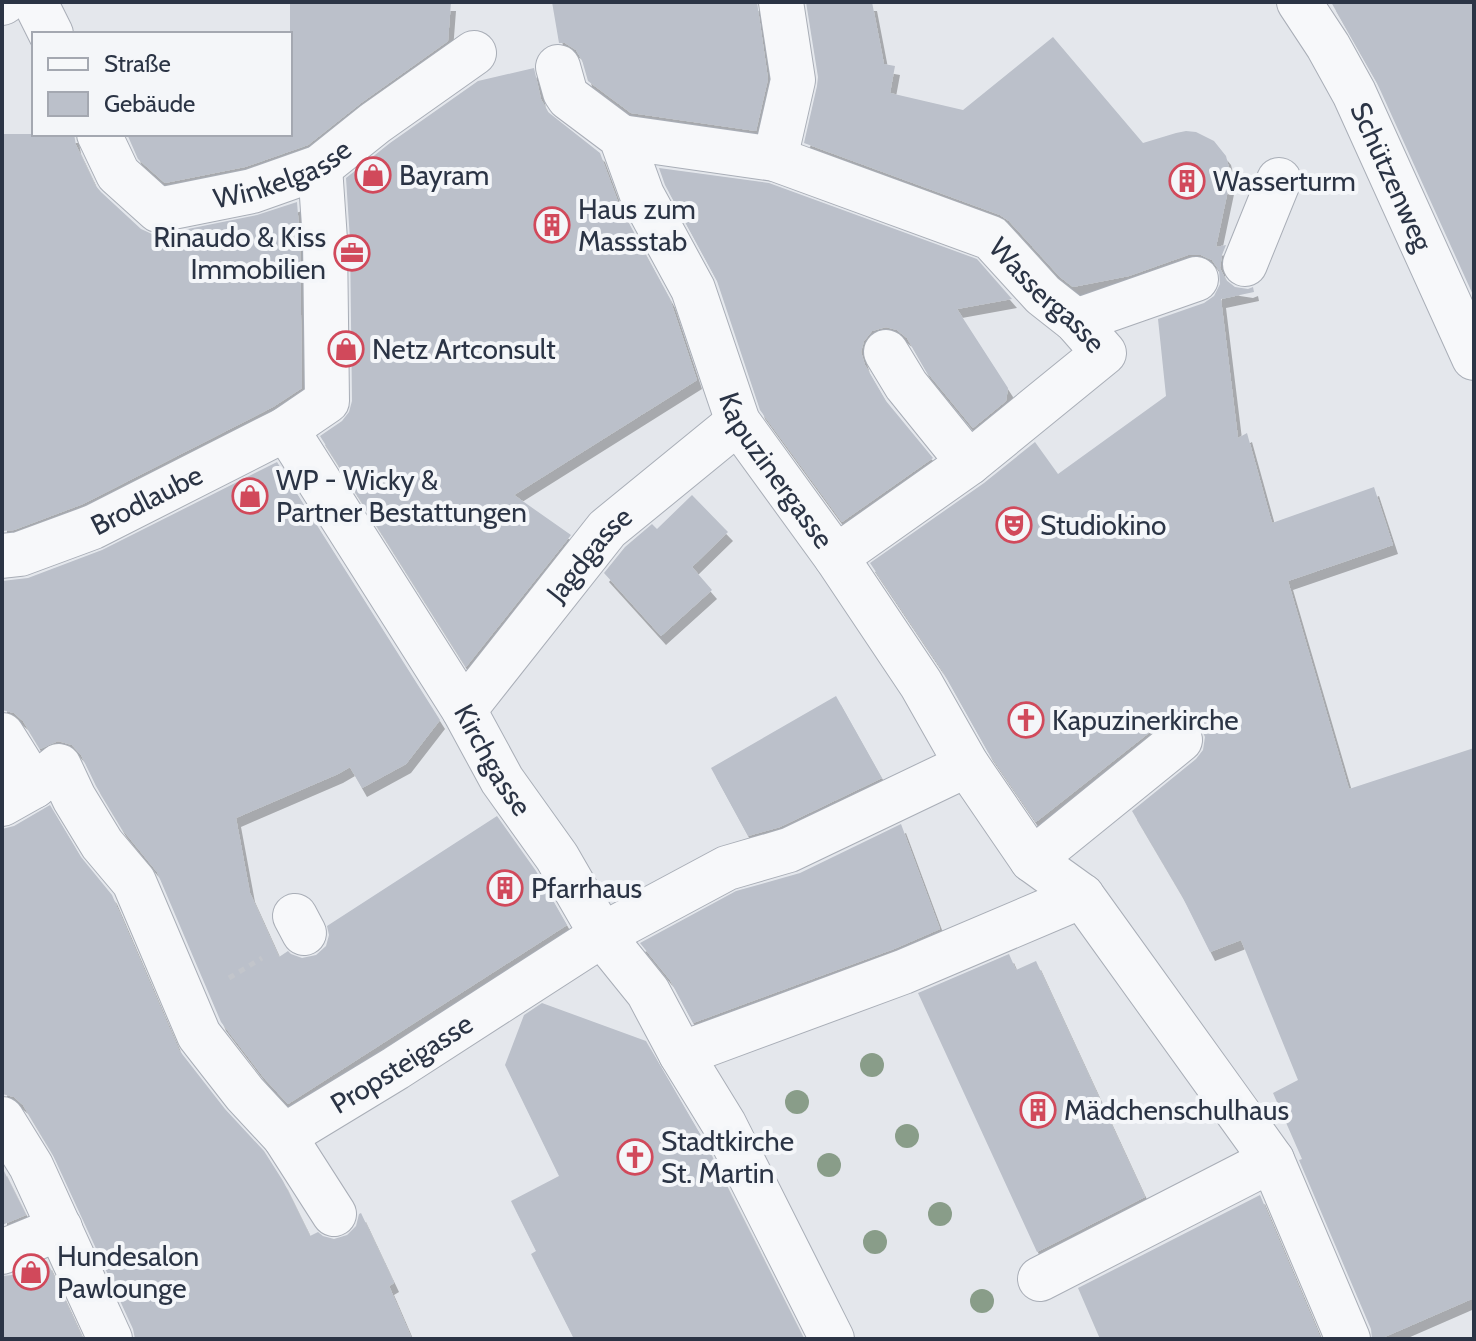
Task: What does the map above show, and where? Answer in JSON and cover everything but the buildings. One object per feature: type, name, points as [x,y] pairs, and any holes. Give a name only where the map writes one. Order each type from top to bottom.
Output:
[{"type":"street","points":[[35,2],[50,32]]},
{"type":"street","points":[[775,159],[793,80],[781,2]]},
{"type":"street","name":"Schützenweg","points":[[1299,2],[1354,93],[1474,358]]},
{"type":"street","name":"Winkelgasse","points":[[100,136],[118,174],[158,210],[252,191],[320,167],[375,123],[474,53]]},
{"type":"street","points":[[558,67],[569,98],[621,137]]},
{"type":"street","name":"Wassergasse","points":[[621,137],[775,159],[991,238],[1043,295],[1076,321],[1104,353],[969,463],[836,557]]},
{"type":"street","name":"Kapuzinergasse","points":[[621,137],[642,195],[693,289],[738,422],[836,557],[921,684],[967,765],[1032,860],[1082,896],[1272,1160],[1348,1339]]},
{"type":"street","points":[[286,429],[327,401],[325,240],[320,167]]},
{"type":"street","points":[[1245,264],[1279,180]]},
{"type":"street","points":[[1076,321],[1196,279]]},
{"type":"street","points":[[886,352],[906,385],[969,463]]},
{"type":"street","name":"Jagdgasse","points":[[464,710],[607,529],[738,422]]},
{"type":"street","name":"Brodlaube","points":[[2,556],[20,554],[93,527],[286,429]]},
{"type":"street","name":"Kirchgasse","points":[[286,429],[464,710],[502,780],[557,857],[602,935],[648,992],[724,1124],[832,1339]]},
{"type":"street","points":[[2,735],[18,795],[59,766],[102,844],[134,882],[199,1035],[245,1094],[284,1136],[334,1214]]},
{"type":"street","points":[[1032,860],[1180,740]]},
{"type":"street","name":"Propsteigasse","points":[[284,1136],[602,935],[727,868],[789,850],[967,765]]},
{"type":"street","points":[[681,1054],[903,972],[1082,896]]},
{"type":"street","points":[[2,1119],[31,1166],[110,1339]]},
{"type":"street","points":[[1040,1279],[1272,1160]]},
{"type":"street","points":[[2,1252],[60,1228]]},
{"type":"place","name":"Bayram","points":[[373,175]]},
{"type":"place","name":"Wasserturm","points":[[1187,181]]},
{"type":"place","name":"Haus zum Massstab","points":[[552,225]]},
{"type":"place","name":"Rinaudo & Kiss Immobilien","points":[[352,253]]},
{"type":"place","name":"Netz Artconsult","points":[[346,349]]},
{"type":"place","name":"WP - Wicky & Partner Bestattungen","points":[[250,496]]},
{"type":"place","name":"Studiokino","points":[[1014,525]]},
{"type":"place","name":"Kapuzinerkirche","points":[[1026,720]]},
{"type":"place","name":"Pfarrhaus","points":[[505,888]]},
{"type":"place","name":"Mädchenschulhaus","points":[[1038,1110]]},
{"type":"place","name":"Stadtkirche St. Martin","points":[[635,1157]]},
{"type":"place","name":"Hundesalon Pawlounge","points":[[31,1272]]}]
